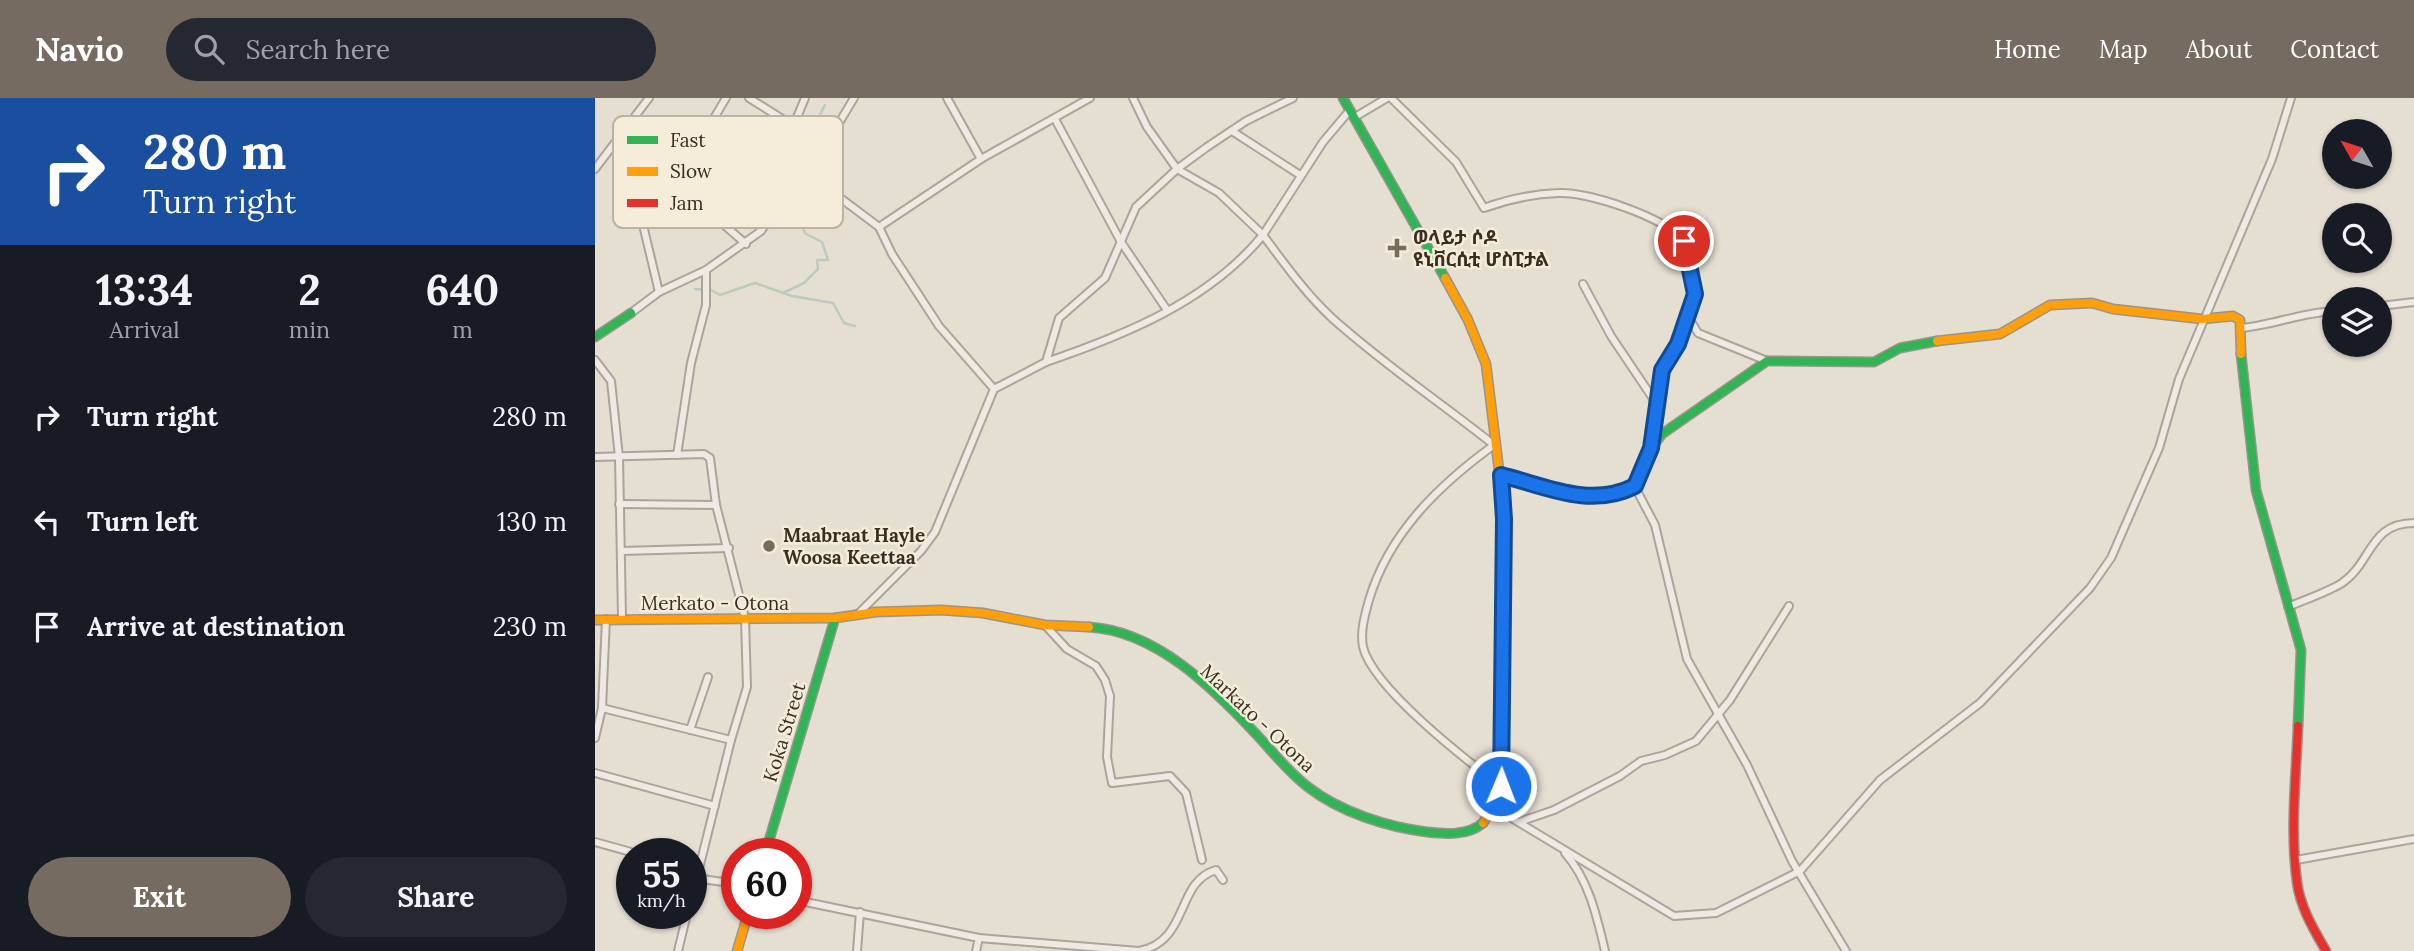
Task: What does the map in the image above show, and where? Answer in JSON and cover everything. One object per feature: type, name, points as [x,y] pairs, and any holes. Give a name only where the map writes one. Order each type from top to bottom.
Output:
[{"type":"main road","name":"Markato - Otona","points":[[835,618],[859,614],[960,611],[1044,625],[1108,628],[1138,637],[1161,652],[1250,728],[1279,763],[1318,795],[1402,827],[1456,834],[1479,826],[1495,808],[1501,786],[1504,519],[1486,364],[1468,320],[1343,98]]},
{"type":"main road","points":[[1501,475],[1556,492],[1589,496],[1619,494],[1635,486],[1651,448],[1662,434],[1767,361],[1874,362],[1899,348],[1920,343],[2000,334],[2050,305],[2092,303],[2113,309],[2203,319],[2233,316],[2240,320],[2241,361],[2256,490],[2301,650],[2294,820],[2297,884],[2310,923],[2326,951]]},
{"type":"main road","points":[[595,337],[631,313]]},
{"type":"main road","name":"Merkato - Otona","points":[[595,620],[835,618]]},
{"type":"main road","name":"Koka Street","points":[[770,838],[835,618]]},
{"type":"main road","points":[[737,951],[744,929]]},
{"type":"street","points":[[636,116],[649,98]]},
{"type":"street","points":[[715,116],[726,98]]},
{"type":"street","points":[[749,98],[776,116]]},
{"type":"street","points":[[798,116],[805,98]]},
{"type":"street","points":[[842,116],[854,98]]},
{"type":"street","points":[[947,98],[981,159]]},
{"type":"street","points":[[879,227],[981,159],[1090,98]]},
{"type":"street","points":[[1133,98],[1147,127],[1177,169],[1219,193],[1263,234],[1299,283],[1331,317],[1423,393],[1494,445],[1455,473],[1408,523],[1384,561],[1363,622],[1363,647],[1397,697],[1449,747],[1501,786]]},
{"type":"street","points":[[1046,362],[1059,318],[1105,278],[1136,207],[1177,169],[1232,131],[1293,98]]},
{"type":"street","points":[[859,614],[921,551],[935,532],[994,390],[1046,362],[1107,341],[1167,310],[1240,263],[1263,234],[1300,175],[1353,113],[1389,98],[1455,162],[1484,208],[1560,192],[1608,204],[1663,223],[1684,241],[1695,294],[1678,344],[1662,370],[1651,448]]},
{"type":"street","points":[[1495,808],[1674,916],[1716,913],[1800,871],[1880,780],[1980,703],[2090,588],[2111,558],[2159,448],[2179,379],[2272,159],[2291,98]]},
{"type":"street","points":[[1055,119],[1088,176],[1121,242],[1167,310]]},
{"type":"street","points":[[1232,131],[1300,175]]},
{"type":"street","points":[[595,169],[613,148]]},
{"type":"street","points":[[843,200],[879,227],[892,254],[939,326],[994,390]]},
{"type":"street","points":[[644,228],[659,292]]},
{"type":"street","points":[[728,228],[746,244]]},
{"type":"street","points":[[631,313],[659,292],[706,270],[746,244],[763,228]]},
{"type":"street","points":[[677,455],[682,410],[706,296],[706,270]]},
{"type":"street","points":[[1583,284],[1611,336],[1656,403]]},
{"type":"street","points":[[2392,305],[2414,302]]},
{"type":"street","points":[[2242,328],[2268,325],[2311,311],[2322,311]]},
{"type":"street","points":[[1689,318],[1698,333],[1767,361]]},
{"type":"street","points":[[595,360],[611,380],[619,457],[622,618]]},
{"type":"street","points":[[595,457],[704,454],[710,458],[716,505],[729,548],[744,618],[747,687],[730,740],[707,840]]},
{"type":"street","points":[[1635,486],[1655,525],[1687,659],[1747,765],[1800,871],[1846,951]]},
{"type":"street","points":[[619,503],[716,505]]},
{"type":"street","points":[[2288,607],[2345,581],[2382,533],[2398,523],[2414,523]]},
{"type":"street","points":[[621,551],[729,548]]},
{"type":"street","points":[[1519,822],[1554,810],[1620,776],[1641,761],[1665,755],[1696,741],[1718,717],[1789,606]]},
{"type":"street","points":[[595,738],[602,708],[606,619]]},
{"type":"street","points":[[1044,625],[1067,649],[1096,666],[1105,680],[1110,695],[1107,757],[1112,783],[1170,776],[1186,793],[1202,860]]},
{"type":"street","points":[[690,730],[708,677]]},
{"type":"street","points":[[602,708],[730,740]]},
{"type":"street","points":[[595,773],[715,806]]},
{"type":"street","points":[[2296,860],[2414,839]]},
{"type":"street","points":[[595,842],[616,848]]},
{"type":"street","points":[[1562,849],[1578,868],[1605,951]]},
{"type":"street","points":[[812,903],[979,938],[1147,949],[1162,943],[1173,930],[1196,881],[1216,870],[1223,880]]},
{"type":"street","points":[[857,951],[860,912]]},
{"type":"street","points":[[678,951],[683,929]]},
{"type":"street","points":[[976,951],[979,938]]},
{"type":"waterway","points":[[819,116],[825,105]]},
{"type":"waterway","points":[[783,293],[804,283],[818,269],[817,260],[828,260],[822,242],[806,234],[803,228]]},
{"type":"waterway","points":[[695,289],[711,290],[720,295],[755,283],[792,296],[833,303],[844,323],[855,326]]},
{"type":"traffic: fast","points":[[1343,98],[1445,278]]},
{"type":"traffic: fast","points":[[595,337],[631,313]]},
{"type":"traffic: fast","points":[[1501,475],[1551,489],[1584,494],[1618,492],[1635,487],[1648,452],[1662,434],[1767,361],[1874,362],[1900,348],[1937,341]]},
{"type":"traffic: fast","points":[[2241,354],[2256,490],[2301,650],[2298,726]]},
{"type":"traffic: fast","points":[[770,838],[835,618]]},
{"type":"traffic: fast","points":[[1089,627],[1114,631],[1137,639],[1181,664],[1221,698],[1294,775],[1334,804],[1380,822],[1427,832],[1463,832],[1483,823]]},
{"type":"traffic: slow","points":[[1445,278],[1468,320],[1486,364],[1505,519],[1500,778],[1496,802],[1483,823]]},
{"type":"traffic: slow","points":[[1937,341],[2000,334],[2050,305],[2092,303],[2113,309],[2202,319],[2233,316],[2240,320],[2241,354]]},
{"type":"traffic: slow","points":[[595,620],[835,618],[876,612],[941,610],[983,613],[1045,625],[1089,627]]},
{"type":"traffic: slow","points":[[737,951],[744,929]]},
{"type":"traffic: jam","points":[[2298,726],[2294,824],[2297,882],[2304,909],[2326,951]]},
{"type":"place","name":"ወላይታ ሶዶ ዩኒቨርሲቲ ሆስፒታል","points":[[1397,248]]},
{"type":"place","name":"Maabraat Hayle Woosa Keettaa","points":[[769,546]]},
{"type":"route","points":[[1501,786],[1504,519],[1501,475],[1556,492],[1589,496],[1619,494],[1635,486],[1647,452],[1651,448],[1662,370],[1678,344],[1695,294],[1684,241]]}]
